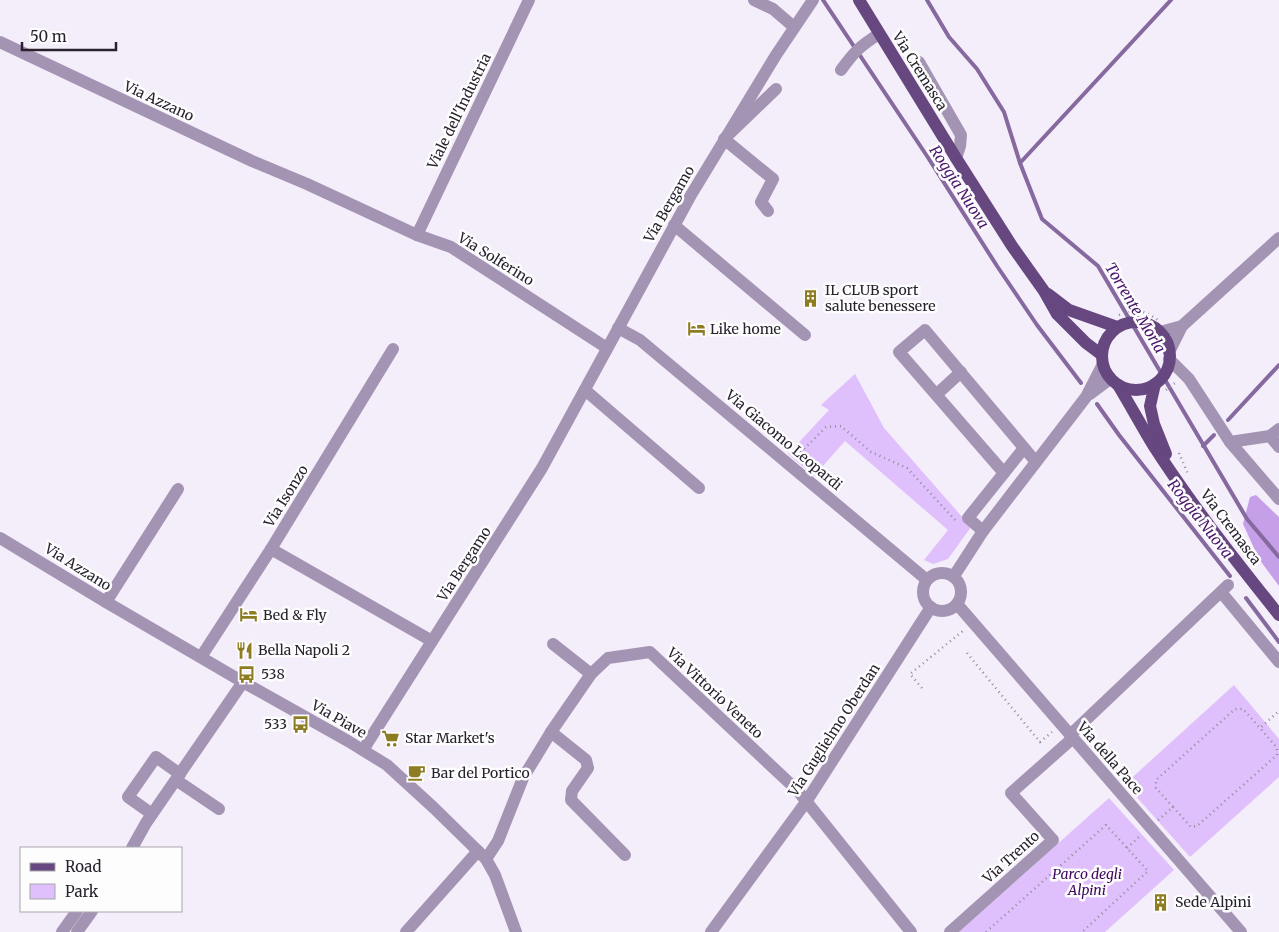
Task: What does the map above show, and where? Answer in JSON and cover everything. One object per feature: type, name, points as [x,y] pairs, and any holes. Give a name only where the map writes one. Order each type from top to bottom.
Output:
[{"type":"main road","name":"Via Cremasca","points":[[859,0],[956,158],[1012,246],[1044,291],[1057,314],[1102,360],[1114,382],[1178,481],[1279,614]]},
{"type":"main road","name":"Via Cremasca","points":[[1044,291],[1069,310],[1125,322],[1148,324],[1160,332]]},
{"type":"main road","points":[[1102,360],[1104,343],[1125,322]]},
{"type":"main road","points":[[1160,332],[1166,341],[1168,363]]},
{"type":"main road","name":"Via Cremasca","points":[[1168,363],[1150,406],[1154,424],[1178,481]]},
{"type":"main road","points":[[1114,382],[1124,388],[1138,390],[1159,386]]},
{"type":"street","name":"Viale dell'Industria","points":[[417,235],[529,0]]},
{"type":"street","points":[[754,0],[773,9],[794,27]]},
{"type":"street","name":"Via Bergamo","points":[[363,750],[542,468],[674,225],[724,139],[813,0]]},
{"type":"street","points":[[841,70],[857,49],[879,34]]},
{"type":"street","name":"Via Azzano","points":[[0,42],[252,161],[307,184]]},
{"type":"street","name":"Via Cremasca","points":[[919,62],[961,135],[956,158]]},
{"type":"street","name":"Via Bergamo","points":[[724,139],[776,89]]},
{"type":"street","points":[[724,139],[773,179],[761,202],[768,211]]},
{"type":"street","name":"Via Solferino","points":[[307,184],[417,235],[451,248],[607,348]]},
{"type":"street","points":[[674,225],[805,336]]},
{"type":"street","points":[[1160,332],[1182,326],[1279,238]]},
{"type":"street","points":[[1182,326],[1168,363],[1179,378],[1188,379],[1230,442],[1279,499]]},
{"type":"street","name":"Via Giacomo Leopardi","points":[[618,328],[640,340],[927,580]]},
{"type":"street","points":[[1004,473],[899,352],[925,330],[1036,462]]},
{"type":"street","name":"Via Isonzo","points":[[201,657],[271,549],[393,349]]},
{"type":"street","points":[[954,576],[983,531],[1086,397],[1102,360]]},
{"type":"street","points":[[936,394],[961,372]]},
{"type":"street","points":[[1086,397],[1114,382]]},
{"type":"street","points":[[585,390],[699,488]]},
{"type":"street","points":[[1230,442],[1275,433],[1279,447]]},
{"type":"street","points":[[983,531],[968,518],[1024,448]]},
{"type":"street","points":[[106,602],[178,489]]},
{"type":"street","name":"Via Azzano","points":[[0,538],[140,622]]},
{"type":"street","points":[[271,549],[432,641]]},
{"type":"street","points":[[940,573],[954,576],[961,589],[961,596],[957,604],[949,610],[943,611],[931,607],[924,596],[923,589],[927,580],[934,574],[940,573]]},
{"type":"street","points":[[1072,737],[1224,588],[1279,662]]},
{"type":"street","name":"Via della Pace","points":[[957,604],[1241,932]]},
{"type":"street","name":"Via Guglielmo Oberdan","points":[[711,932],[806,802],[931,607]]},
{"type":"street","name":"Via Piave","points":[[140,622],[387,765],[482,855],[495,875],[516,932]]},
{"type":"street","points":[[553,644],[592,674]]},
{"type":"street","name":"Via Vittorio Veneto","points":[[406,932],[498,841],[523,778],[551,732],[592,674],[608,658],[650,652],[798,791],[806,802]]},
{"type":"street","points":[[133,847],[149,819],[243,682]]},
{"type":"street","points":[[551,732],[586,760],[588,768],[572,791],[571,800],[625,855]]},
{"type":"street","name":"Via Trento","points":[[950,932],[1053,840],[1011,793],[1072,737]]},
{"type":"street","points":[[149,819],[128,797],[156,757],[178,777],[220,809]]},
{"type":"street","points":[[806,802],[911,932]]},
{"type":"street","points":[[126,847],[149,819]]},
{"type":"street","points":[[62,932],[76,912]]},
{"type":"street","points":[[77,932],[91,912]]},
{"type":"path","points":[[1125,322],[1131,310]]},
{"type":"path","points":[[1159,386],[1179,378]]},
{"type":"path","points":[[789,464],[826,427],[841,426],[871,452],[907,468],[975,542]]},
{"type":"path","points":[[922,688],[910,674],[973,623]]},
{"type":"path","points":[[967,653],[1040,742],[1057,727]]},
{"type":"path","points":[[1235,709],[1243,709],[1277,748],[1277,755],[1197,826],[1191,827],[1173,807],[1156,788],[1156,780],[1235,709]]},
{"type":"path","points":[[1260,728],[1279,711]]},
{"type":"path","points":[[1127,848],[1173,807]]},
{"type":"path","points":[[986,932],[1106,825],[1148,871],[1082,932]]},
{"type":"green space","points":[[855,374],[884,428],[971,527],[948,559],[933,564],[924,560],[948,530],[845,441],[814,476],[788,454],[829,410],[821,405]]},
{"type":"green space","points":[[1234,685],[1279,739],[1279,777],[1190,857],[1125,784]]},
{"type":"green space","name":"Parco degli Alpini","points":[[1109,798],[1174,870],[1105,932],[959,932]]},
{"type":"shaded area","points":[[1256,495],[1279,517],[1279,586],[1259,559],[1243,524],[1250,497]]},
{"type":"waterway","name":"Roggia Nuova","points":[[823,0],[927,156],[997,266],[1037,325],[1081,383]]},
{"type":"waterway","name":"Torrente Morla","points":[[927,0],[949,37],[977,69],[1004,112],[1020,163],[1042,219],[1098,266],[1247,519],[1279,557]]},
{"type":"waterway","points":[[1020,163],[1171,0]]},
{"type":"waterway","points":[[1228,420],[1279,365]]},
{"type":"waterway","name":"Roggia Nuova","points":[[1097,404],[1119,435],[1230,576]]},
{"type":"waterway","points":[[1203,446],[1214,435]]},
{"type":"waterway","name":"Roggia Nuova","points":[[1246,598],[1279,642]]},
{"type":"place","name":"IL CLUB sport salute benessere","points":[[811,298]]},
{"type":"place","name":"Like home","points":[[696,329]]},
{"type":"place","name":"Bed & Fly","points":[[249,615]]},
{"type":"place","name":"Bella Napoli 2","points":[[244,650]]},
{"type":"place","name":"538","points":[[247,674]]},
{"type":"place","name":"533","points":[[301,724]]},
{"type":"place","name":"Star Market's","points":[[391,738]]},
{"type":"place","name":"Bar del Portico","points":[[417,773]]},
{"type":"place","name":"Sede Alpini","points":[[1161,902]]}]
